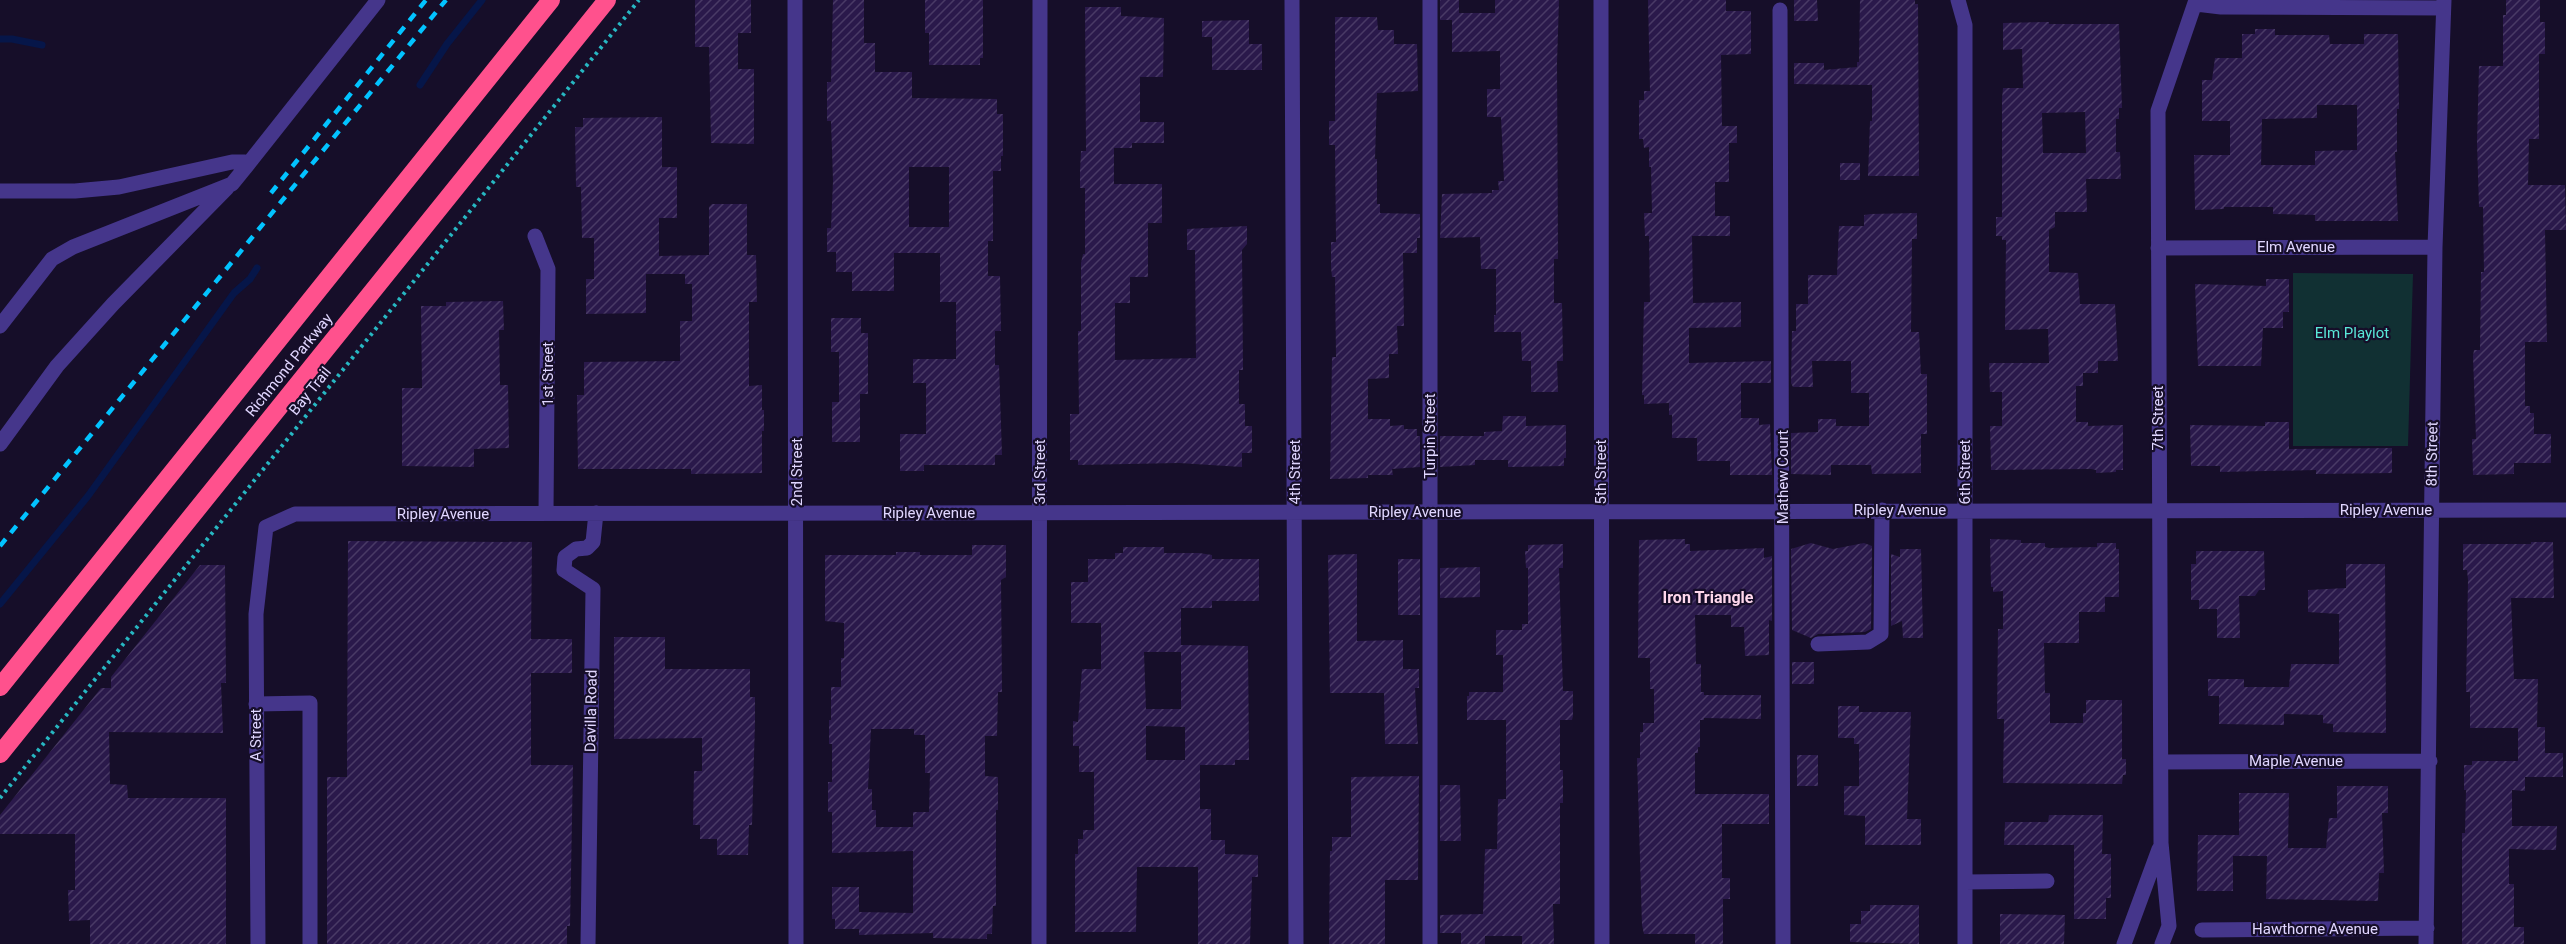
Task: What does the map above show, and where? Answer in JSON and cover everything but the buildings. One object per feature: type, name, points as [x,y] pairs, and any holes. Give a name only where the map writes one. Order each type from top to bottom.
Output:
[{"type":"highway","name":"Richmond Parkway","points":[[0,687],[551,0]]},
{"type":"highway","name":"Richmond Parkway","points":[[0,753],[607,0]]},
{"type":"street","points":[[0,444],[57,366],[113,304],[232,184],[378,0]]},
{"type":"street","name":"2nd Street","points":[[795,0],[796,944]]},
{"type":"street","name":"3rd Street","points":[[1039,944],[1040,0]]},
{"type":"street","name":"4th Street","points":[[1292,0],[1296,512],[1296,944]]},
{"type":"street","name":"Turpin Street","points":[[1430,0],[1430,944]]},
{"type":"street","name":"5th Street","points":[[1601,0],[1602,944]]},
{"type":"street","name":"6th Street","points":[[1958,0],[1965,25],[1965,944]]},
{"type":"street","points":[[2196,2],[2221,7],[2444,4]]},
{"type":"street","name":"7th Street","points":[[2162,944],[2169,926],[2161,843],[2158,111],[2196,2]]},
{"type":"street","name":"8th Street","points":[[2427,936],[2435,247],[2444,4]]},
{"type":"street","name":"Mathew Court","points":[[1780,10],[1784,510],[1783,944]]},
{"type":"street","points":[[0,191],[75,191],[119,187],[232,162],[245,162],[245,168]]},
{"type":"street","points":[[0,326],[52,260],[73,247],[232,184]]},
{"type":"street","name":"1st Street","points":[[535,236],[548,269],[546,513]]},
{"type":"street","name":"Elm Avenue","points":[[2158,248],[2435,247]]},
{"type":"street","points":[[1818,644],[1868,642],[1881,634],[1882,510]]},
{"type":"street","name":"Ripley Avenue","points":[[266,527],[295,514],[2566,510]]},
{"type":"street","name":"Davilla Road","points":[[588,944],[593,589],[564,570],[565,557],[576,549],[587,548],[594,542],[596,513]]},
{"type":"street","name":"A Street","points":[[258,944],[256,614],[266,527]]},
{"type":"street","points":[[256,704],[310,704],[310,944]]},
{"type":"street","name":"Maple Avenue","points":[[2162,762],[2430,761]]},
{"type":"street","name":"7th Street","points":[[2124,944],[2161,843]]},
{"type":"street","points":[[1965,882],[2047,881]]},
{"type":"street","name":"Hawthorne Avenue","points":[[2211,935],[2427,936]]},
{"type":"path","name":"Bay Trail","points":[[0,798],[639,0]]},
{"type":"green space","name":"Elm Playlot","points":[[2293,273],[2413,274],[2408,446],[2293,446]]},
{"type":"waterway","points":[[420,85],[447,44],[482,0]]},
{"type":"waterway","points":[[0,39],[42,45]]},
{"type":"waterway","points":[[0,604],[88,496],[234,293],[250,279],[257,268]]},
{"type":"railway","points":[[271,193],[426,0]]},
{"type":"railway","points":[[0,546],[446,0]]},
{"type":"district","name":"Iron Triangle","points":[[1708,597]]}]
